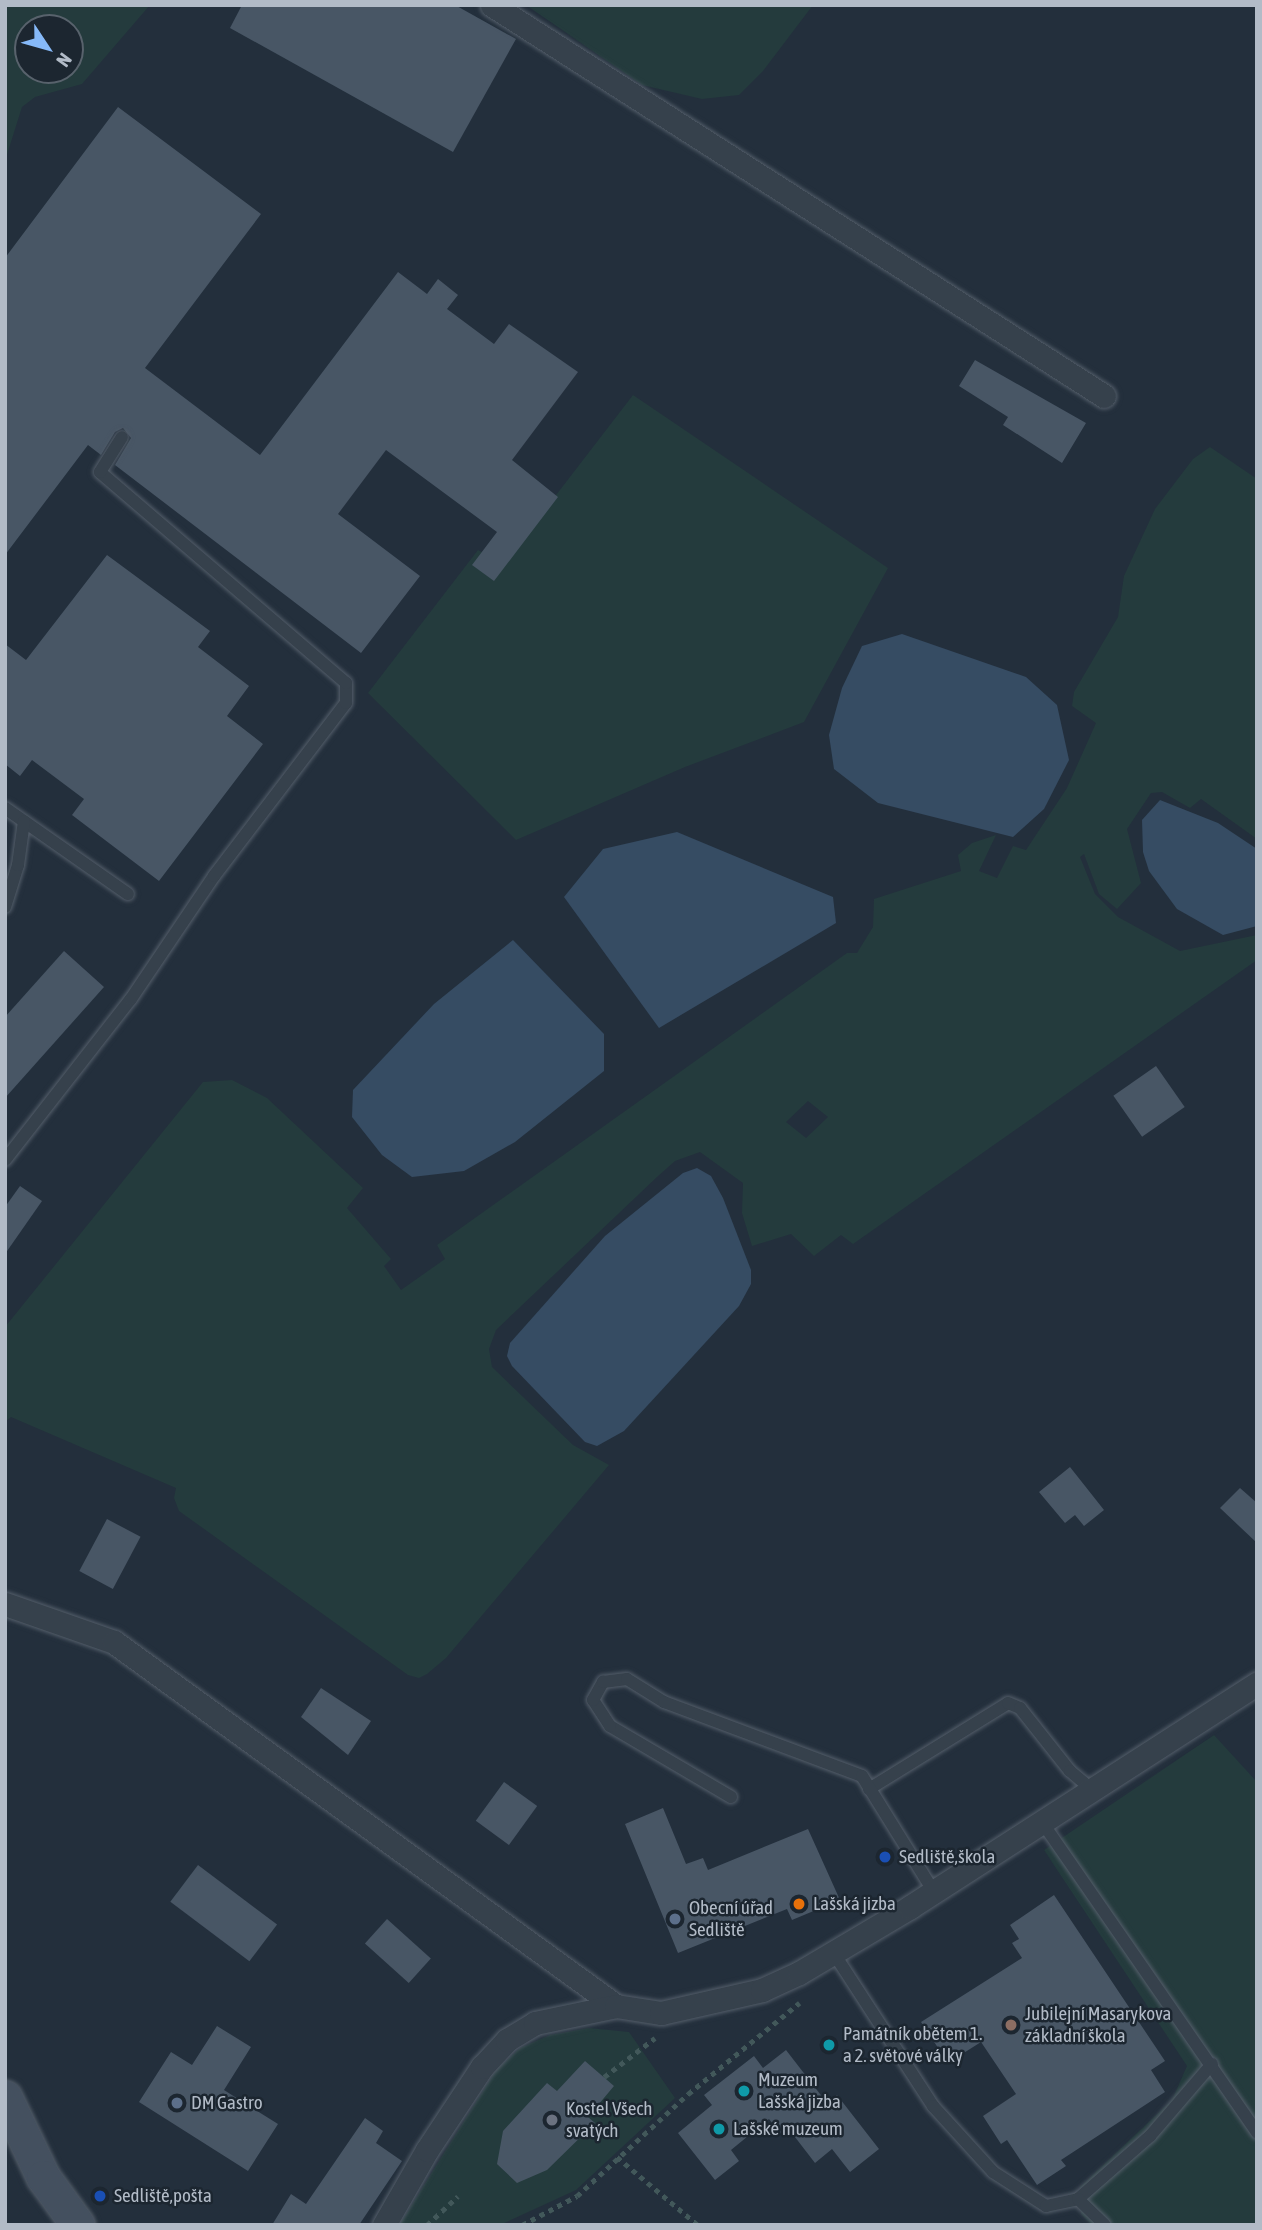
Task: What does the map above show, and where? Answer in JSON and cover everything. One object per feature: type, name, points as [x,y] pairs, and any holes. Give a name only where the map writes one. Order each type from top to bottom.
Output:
[{"type":"main road","points":[[5,2097],[43,2177],[78,2225]]},
{"type":"street","points":[[492,5],[1104,396]]},
{"type":"street","points":[[5,1604],[114,1642],[616,2006]]},
{"type":"street","points":[[384,2225],[440,2129],[507,2040],[535,2023],[616,2006],[661,2013],[762,1990],[833,1952],[934,1892],[1257,1683]]},
{"type":"lane","points":[[5,1160],[131,999],[214,876],[346,703],[346,683],[100,472],[122,437]]},
{"type":"lane","points":[[5,808],[128,894]]},
{"type":"lane","points":[[5,907],[18,864],[24,821]]},
{"type":"lane","points":[[731,1797],[610,1726],[593,1700],[603,1682],[627,1679],[664,1702],[862,1776],[934,1892]]},
{"type":"lane","points":[[869,1789],[1008,1703],[1020,1708],[1070,1771],[1093,1790]]},
{"type":"lane","points":[[1042,1822],[1212,2064],[1257,2133]]},
{"type":"lane","points":[[833,1952],[933,2106],[993,2172],[1046,2206],[1078,2199],[1150,2136],[1212,2064]]},
{"type":"lane","points":[[1078,2199],[1105,2225]]},
{"type":"path","points":[[522,2225],[577,2196],[617,2157],[805,1998]]},
{"type":"path","points":[[604,2077],[654,2043],[661,2013]]},
{"type":"path","points":[[617,2157],[698,2225]]},
{"type":"path","points":[[426,2225],[458,2196]]},
{"type":"green space","points":[[5,5],[150,5],[84,82],[84,14],[14,14],[14,84],[82,84],[35,97],[22,107],[5,161]]},
{"type":"green space","points":[[526,5],[813,5],[763,71],[739,95],[702,99],[642,85]]},
{"type":"green space","points":[[633,395],[888,568],[804,722],[685,767],[516,840],[368,693],[478,550],[503,564]]},
{"type":"green space","points":[[1210,447],[1257,479],[1257,839],[1201,799],[1190,808],[1162,792],[1151,793],[1127,829],[1141,883],[1117,909],[1099,894],[1084,854],[1080,857],[1095,894],[1118,917],[1180,951],[1257,935],[1257,960],[853,1244],[841,1235],[814,1256],[791,1234],[752,1246],[742,1213],[743,1183],[700,1152],[675,1161],[496,1330],[489,1349],[492,1367],[573,1445],[609,1465],[446,1658],[427,1674],[419,1678],[408,1675],[179,1511],[174,1498],[176,1488],[11,1417],[5,1422],[5,1327],[203,1082],[232,1080],[267,1098],[363,1188],[347,1208],[391,1259],[384,1266],[401,1290],[445,1259],[437,1245],[847,953],[857,953],[873,927],[874,899],[961,871],[958,855],[972,843],[996,835],[979,871],[997,878],[1013,846],[1026,850],[1067,788],[1096,723],[1072,706],[1074,692],[1118,617],[1124,576],[1155,509],[1193,459]],"holes":[[[808,1101],[828,1117],[806,1138],[786,1122]]]},
{"type":"green space","points":[[1214,1735],[1257,1782],[1257,2225],[1092,2225],[1081,2214],[1080,2187],[1172,2100],[1187,2066],[1044,1850]]},
{"type":"green space","points":[[589,2028],[629,2032],[675,2098],[576,2190],[500,2225],[399,2225],[496,2070],[520,2048],[550,2035]]},
{"type":"water","points":[[902,634],[1026,677],[1057,705],[1069,760],[1044,809],[1013,837],[878,803],[834,769],[829,735],[842,688],[862,646]]},
{"type":"water","points":[[1160,800],[1218,823],[1257,849],[1257,926],[1223,935],[1177,909],[1149,871],[1143,852],[1142,820]]},
{"type":"water","points":[[677,832],[833,897],[836,923],[659,1028],[564,897],[603,849]]},
{"type":"water","points":[[513,940],[604,1034],[604,1071],[515,1142],[464,1171],[412,1177],[382,1155],[352,1117],[353,1090],[434,1004]]},
{"type":"water","points":[[697,1168],[711,1176],[723,1198],[751,1270],[751,1284],[739,1306],[624,1431],[597,1446],[585,1442],[512,1366],[507,1356],[510,1343],[605,1236],[683,1173]]},
{"type":"building","points":[[242,5],[455,5],[516,39],[453,152],[230,28]]},
{"type":"building","points":[[118,107],[261,214],[145,368],[260,455],[398,272],[427,294],[438,279],[458,295],[447,309],[494,344],[509,324],[578,372],[512,460],[558,497],[494,581],[472,565],[497,532],[386,450],[338,514],[420,576],[361,653],[115,465],[131,438],[123,428],[115,432],[101,455],[88,445],[5,555],[5,258]]},
{"type":"building","points":[[975,360],[1086,423],[1062,463],[1003,425],[1008,417],[959,386]]},
{"type":"building","points":[[107,555],[210,631],[198,647],[249,686],[227,716],[263,744],[159,881],[72,815],[84,799],[32,760],[20,776],[5,764],[5,644],[26,660]]},
{"type":"building","points":[[64,951],[104,987],[5,1098],[5,1017]]},
{"type":"building","points":[[1156,1066],[1185,1107],[1142,1137],[1113,1096]]},
{"type":"building","points":[[20,1186],[42,1201],[5,1254],[5,1207]]},
{"type":"building","points":[[1070,1467],[1104,1510],[1084,1526],[1075,1515],[1065,1523],[1039,1492]]},
{"type":"building","points":[[1240,1488],[1257,1503],[1257,1543],[1220,1508]]},
{"type":"building","points":[[107,1519],[141,1537],[113,1589],[79,1571]]},
{"type":"building","points":[[321,1688],[371,1721],[348,1755],[301,1717]]},
{"type":"building","points":[[504,1782],[537,1806],[509,1845],[476,1821]]},
{"type":"building","points":[[663,1808],[686,1864],[703,1858],[708,1870],[808,1829],[840,1900],[792,1920],[787,1909],[678,1953],[625,1824]]},
{"type":"building","points":[[198,1865],[277,1925],[249,1961],[170,1902]]},
{"type":"building","points":[[1054,1895],[1165,2061],[1151,2070],[1165,2092],[1061,2160],[1066,2166],[1037,2185],[1007,2140],[1001,2144],[983,2116],[1016,2094],[981,2042],[948,2063],[921,2022],[1022,1958],[1012,1943],[1019,1939],[1010,1925]]},
{"type":"building","points":[[387,1919],[431,1958],[409,1983],[365,1944]]},
{"type":"building","points":[[217,2026],[251,2047],[224,2090],[278,2124],[248,2171],[139,2102],[171,2052],[192,2065]]},
{"type":"building","points":[[786,2050],[827,2103],[837,2095],[879,2149],[850,2172],[832,2149],[815,2163],[788,2128],[781,2134],[769,2119],[731,2150],[739,2161],[715,2180],[678,2133],[712,2105],[704,2095],[754,2056],[763,2068]]},
{"type":"building","name":"Kostel Všech svatých","points":[[585,2061],[614,2086],[588,2117],[595,2123],[547,2170],[517,2183],[497,2164],[503,2131],[547,2083],[557,2091]]},
{"type":"building","points":[[365,2118],[383,2131],[376,2143],[402,2161],[359,2225],[272,2225],[291,2194],[306,2204]]},
{"type":"place","name":"Sedliště,škola","points":[[885,1857]]},
{"type":"place","name":"Lašská jizba","points":[[799,1904]]},
{"type":"place","name":"Obecní úřad Sedliště","points":[[675,1919]]},
{"type":"place","name":"Jubilejní Masarykova základní škola","points":[[1011,2025]]},
{"type":"place","name":"Památník obětem 1. a 2. světové války","points":[[829,2045]]},
{"type":"place","name":"Muzeum Lašská jizba","points":[[744,2091]]},
{"type":"place","name":"DM Gastro","points":[[177,2103]]},
{"type":"place","name":"Kostel Všech svatých","points":[[552,2120]]},
{"type":"place","name":"Lašské muzeum","points":[[719,2129]]},
{"type":"place","name":"Sedliště,pošta","points":[[100,2196]]}]
